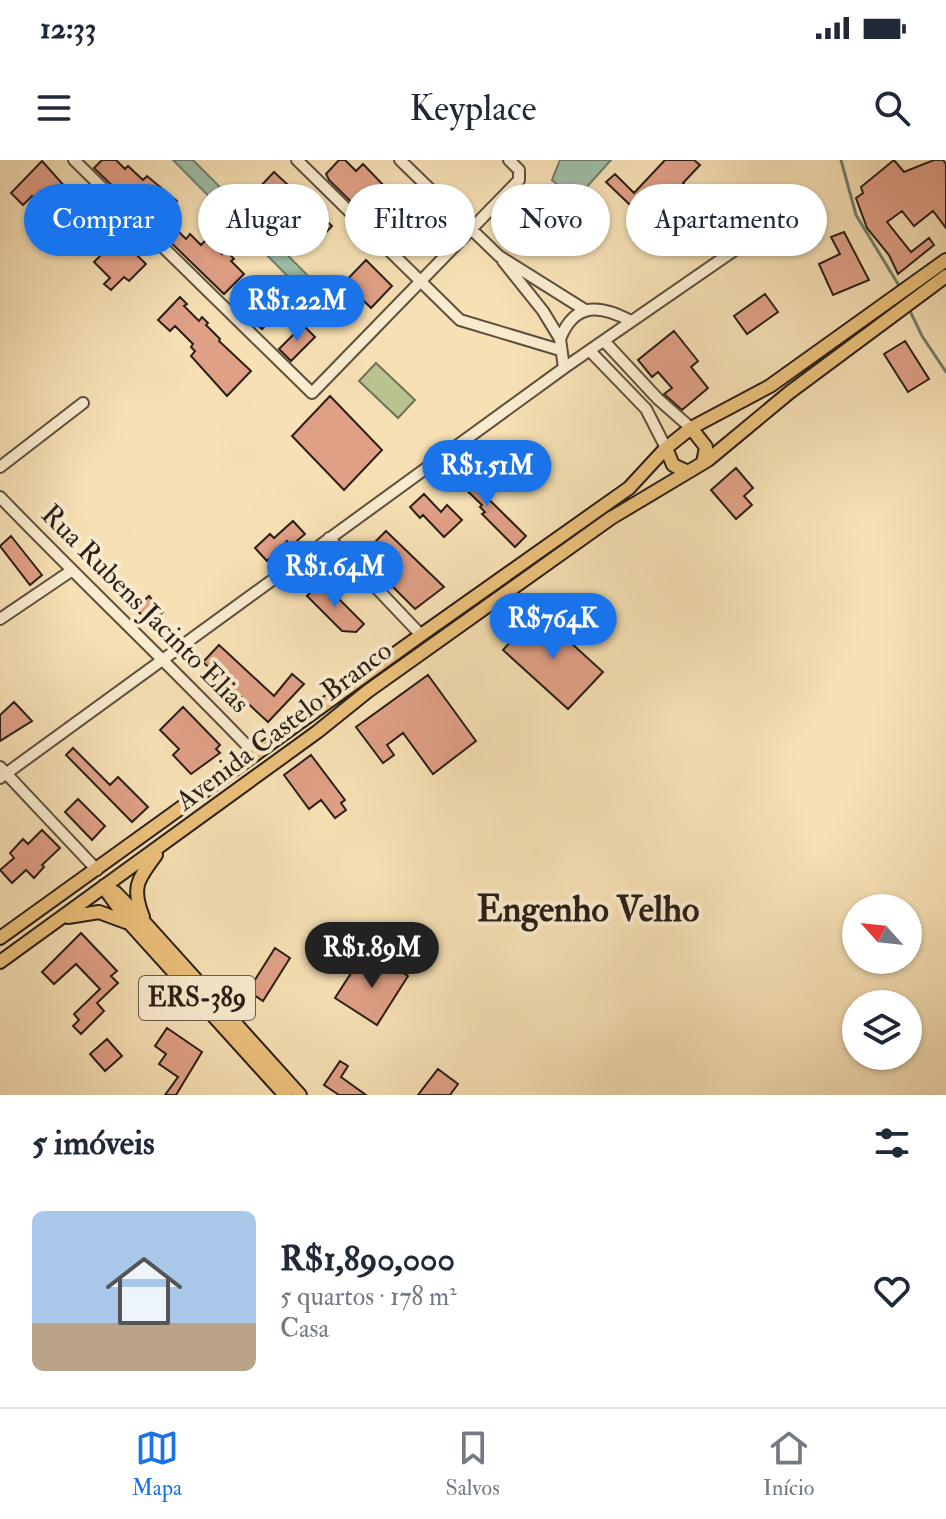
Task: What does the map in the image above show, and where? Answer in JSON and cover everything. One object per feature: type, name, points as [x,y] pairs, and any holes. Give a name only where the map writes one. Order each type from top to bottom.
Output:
[{"type":"main road","name":"Avenida Castelo Branco","points":[[0,938],[629,488],[666,448],[691,428],[770,386],[946,260]]},
{"type":"main road","name":"Avenida Castelo Branco","points":[[0,962],[163,846],[368,691],[611,518],[702,464],[790,392],[946,276]]},
{"type":"main road","points":[[691,428],[706,447],[706,459],[702,464]]},
{"type":"main road","points":[[666,448],[673,465],[688,472]]},
{"type":"main road","points":[[0,945],[79,892],[104,886],[111,870],[120,861],[227,784],[245,764]]},
{"type":"main road","points":[[146,924],[137,900],[137,886],[141,874],[163,846]]},
{"type":"main road","name":"ERS-389","points":[[104,886],[116,893],[146,924],[300,1095]]},
{"type":"main road","name":"ERS-389","points":[[104,886],[131,925],[285,1095]]},
{"type":"main road","points":[[61,919],[83,912],[99,912],[131,925]]},
{"type":"street","points":[[74,160],[312,393],[447,256]]},
{"type":"street","points":[[297,160],[460,320],[560,345]]},
{"type":"street","points":[[400,160],[425,184]]},
{"type":"street","points":[[475,227],[519,180],[519,170],[509,160]]},
{"type":"street","points":[[475,233],[491,248]]},
{"type":"street","points":[[499,256],[585,310],[609,310],[631,321]]},
{"type":"street","points":[[499,256],[543,311],[560,345],[564,368]]},
{"type":"street","points":[[97,870],[2,773],[564,368],[726,256]]},
{"type":"street","points":[[560,345],[574,317],[585,310]]},
{"type":"street","points":[[604,341],[658,399],[691,428]]},
{"type":"street","points":[[590,351],[646,409],[666,448]]},
{"type":"street","points":[[646,409],[658,399]]},
{"type":"street","points":[[0,467],[83,403]]},
{"type":"street","name":"Rua Rubens Jacinto Elias","points":[[0,497],[71,571],[164,658],[256,755]]},
{"type":"street","points":[[329,538],[421,635]]},
{"type":"street","points":[[0,619],[71,571]]},
{"type":"shaded area","points":[[173,160],[193,160],[217,184],[198,185]]},
{"type":"shaded area","points":[[560,160],[611,160],[589,184],[557,184],[552,180]]},
{"type":"shaded area","points":[[268,256],[288,256],[344,312],[343,321],[327,316]]},
{"type":"shaded area","points":[[376,363],[415,400],[398,418],[359,381]]},
{"type":"building","points":[[102,160],[116,160],[143,180],[147,176],[157,184],[111,184],[94,168]]},
{"type":"building","points":[[339,160],[345,160],[356,171],[363,164],[382,184],[345,184],[345,196],[326,174]]},
{"type":"building","points":[[665,160],[694,160],[700,165],[684,184],[642,184]]},
{"type":"building","points":[[894,160],[904,172],[934,160],[943,160],[946,164],[946,228],[933,211],[914,226],[902,211],[887,222],[911,252],[929,238],[934,245],[898,274],[889,255],[867,228],[856,198],[863,193],[861,187]]},
{"type":"building","points":[[42,161],[63,184],[24,184],[23,205],[11,193]]},
{"type":"building","points":[[274,172],[287,184],[263,184]]},
{"type":"building","points":[[615,174],[626,185],[626,201],[606,182]]},
{"type":"building","points":[[844,232],[869,280],[833,295],[819,264],[840,254],[831,237]]},
{"type":"building","points":[[190,234],[198,242],[198,256],[231,256],[234,259],[231,261],[244,274],[224,294],[182,253],[182,235],[186,239]]},
{"type":"building","points":[[100,256],[138,256],[146,264],[129,281],[124,277],[111,290],[104,284],[110,278],[94,262]]},
{"type":"building","points":[[366,260],[392,286],[371,308],[358,295],[353,301],[339,288]]},
{"type":"building","points":[[258,282],[268,292],[263,298],[275,310],[262,329],[234,305]]},
{"type":"building","points":[[765,294],[778,312],[747,334],[734,316]]},
{"type":"building","points":[[180,297],[187,304],[184,306],[199,321],[202,317],[219,341],[251,371],[227,396],[191,356],[195,351],[191,347],[193,344],[175,326],[170,331],[158,320]]},
{"type":"building","points":[[303,325],[315,337],[291,361],[279,349]]},
{"type":"building","points":[[674,331],[698,361],[691,367],[708,388],[682,410],[664,394],[672,388],[658,372],[652,377],[638,360]]},
{"type":"building","points":[[905,341],[929,379],[908,392],[884,354]]},
{"type":"building","points":[[330,396],[382,450],[344,490],[292,436]]},
{"type":"building","points":[[455,466],[526,536],[515,547],[482,514],[485,512],[480,507],[482,505],[455,479],[447,487],[441,481]]},
{"type":"building","points":[[736,468],[753,488],[744,496],[752,505],[736,519],[711,490]]},
{"type":"building","points":[[424,494],[441,512],[447,505],[462,520],[444,537],[423,515],[420,518],[410,507]]},
{"type":"building","points":[[293,521],[305,534],[291,546],[287,541],[267,561],[255,548],[270,534],[274,538]]},
{"type":"building","points":[[386,531],[444,587],[415,609],[387,581],[395,574],[369,548]]},
{"type":"building","points":[[11,536],[42,575],[30,585],[0,546]]},
{"type":"building","points":[[321,581],[364,624],[356,632],[342,631],[307,596]]},
{"type":"building","points":[[149,596],[163,612],[150,624],[136,609]]},
{"type":"building","points":[[537,612],[603,672],[568,709],[503,650]]},
{"type":"building","points":[[219,645],[274,696],[292,674],[304,684],[268,722],[203,662]]},
{"type":"building","points":[[428,675],[476,741],[433,774],[403,733],[387,745],[394,755],[383,763],[356,727]]},
{"type":"building","points":[[14,702],[32,721],[0,741],[0,715]]},
{"type":"building","points":[[183,707],[220,745],[216,749],[220,753],[191,774],[173,755],[179,749],[160,730]]},
{"type":"building","points":[[73,748],[110,785],[118,777],[148,807],[132,822],[66,755]]},
{"type":"building","points":[[311,755],[345,800],[341,803],[346,810],[335,818],[321,800],[309,809],[284,775]]},
{"type":"building","points":[[78,799],[105,826],[92,840],[65,812]]},
{"type":"building","points":[[42,830],[60,848],[42,865],[44,867],[34,878],[26,870],[12,883],[0,870],[14,858],[10,853],[23,839],[28,844]]},
{"type":"building","points":[[81,933],[117,971],[111,976],[118,983],[97,1003],[104,1011],[81,1034],[73,1026],[79,1020],[74,1014],[100,989],[76,964],[54,984],[42,972]]},
{"type":"building","points":[[275,948],[290,958],[263,1001],[248,991]]},
{"type":"building","points":[[382,959],[408,976],[377,1025],[335,998],[357,964],[372,974]]},
{"type":"building","points":[[167,1028],[202,1052],[176,1095],[165,1095],[178,1077],[159,1064],[166,1054],[155,1046]]},
{"type":"building","points":[[107,1039],[122,1056],[105,1071],[90,1054]]},
{"type":"building","points":[[340,1061],[348,1066],[341,1077],[366,1095],[339,1095],[324,1085]]},
{"type":"building","points":[[438,1069],[458,1084],[450,1095],[418,1095]]},
{"type":"waterway","points":[[841,160],[856,215],[898,284]]},
{"type":"waterway","points":[[911,313],[946,372]]},
{"type":"district","name":"Engenho Velho","points":[[588,909]]}]
